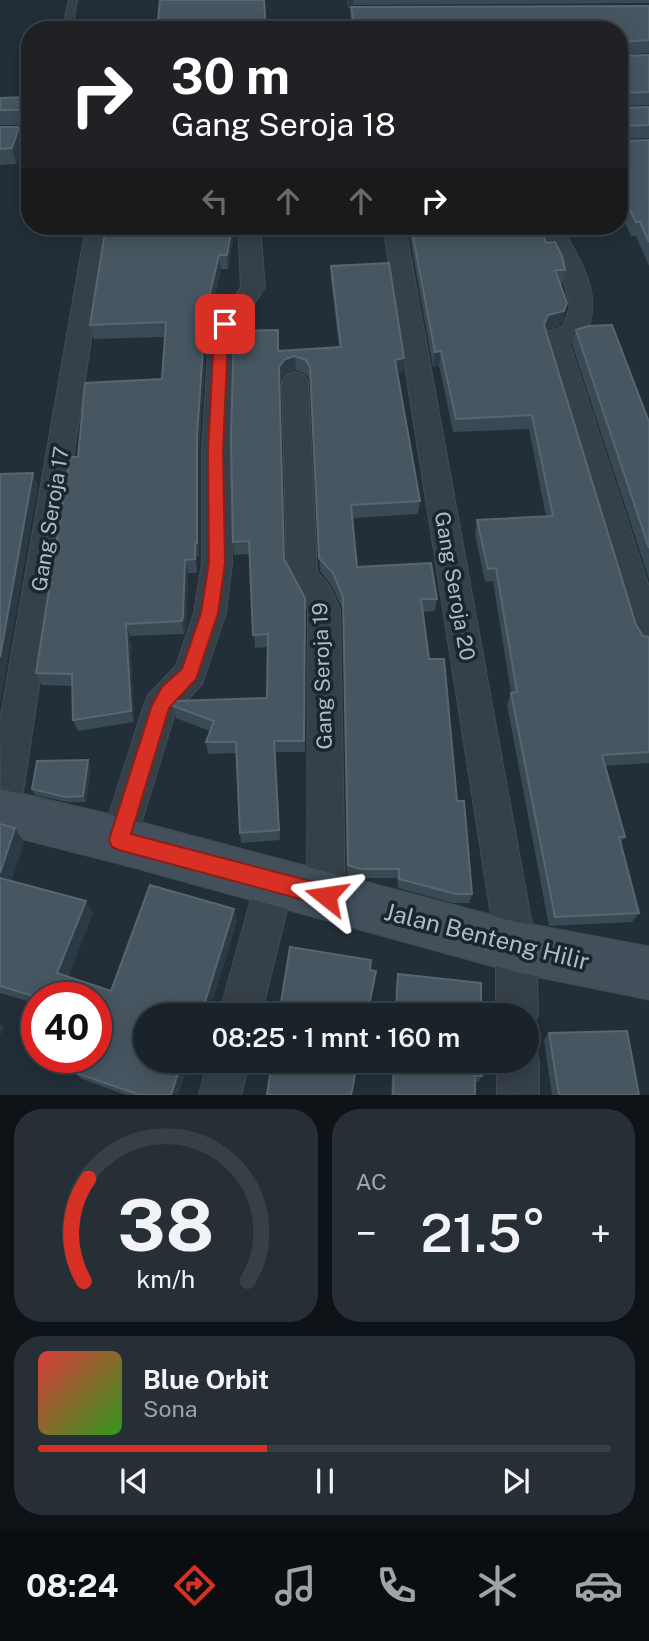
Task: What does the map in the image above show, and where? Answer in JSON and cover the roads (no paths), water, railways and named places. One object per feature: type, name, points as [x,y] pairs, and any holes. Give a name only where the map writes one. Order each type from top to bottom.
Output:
[{"type":"street","points":[[0,134],[21,134]]},
{"type":"street","name":"Gang Seroja 17","points":[[1,812],[96,235]]},
{"type":"street","points":[[119,840],[161,705],[169,693],[190,674],[210,613],[217,563],[216,451],[221,336],[225,324],[249,296],[253,287],[250,235]]},
{"type":"street","name":"Gang Seroja 20","points":[[396,235],[516,947],[517,1003]]},
{"type":"street","points":[[555,235],[573,269],[582,306],[574,332],[555,338],[649,636]]},
{"type":"street","name":"Gang Seroja 19","points":[[295,381],[302,572],[304,580],[321,595],[324,610],[326,896]]},
{"type":"street","name":"Jalan Benteng Hilir","points":[[1,812],[119,840],[516,947],[649,973]]},
{"type":"street","points":[[243,1003],[275,881]]},
{"type":"street","points":[[220,1095],[226,1073]]},
{"type":"street","points":[[517,1073],[518,1095]]},
{"type":"lane","points":[[69,21],[73,0]]}]
